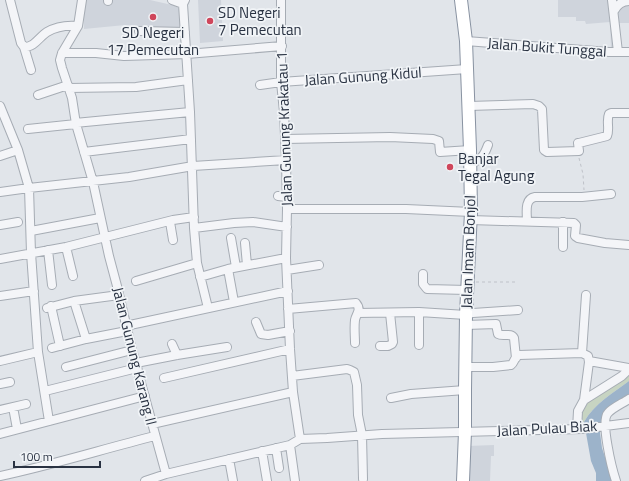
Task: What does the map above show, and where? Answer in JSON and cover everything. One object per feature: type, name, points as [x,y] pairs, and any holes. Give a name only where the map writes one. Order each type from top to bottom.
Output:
[{"type":"highway","name":"Jalan Imam Bonjol","points":[[461,0],[466,41],[470,150],[470,216],[466,320],[463,481]]},
{"type":"street","points":[[10,0],[21,43],[24,47],[31,70]]},
{"type":"street","points":[[62,53],[78,26],[82,0]]},
{"type":"street","points":[[172,0],[184,2],[193,166],[194,228],[197,263],[208,308]]},
{"type":"street","name":"Jalan Gunung Krakatau 1","points":[[281,0],[281,82],[286,160],[283,196],[287,209],[286,258],[293,392],[300,439]]},
{"type":"street","points":[[612,0],[618,52]]},
{"type":"street","points":[[614,11],[617,6],[629,1]]},
{"type":"street","points":[[24,47],[34,44],[46,32],[60,26],[78,26]]},
{"type":"street","points":[[139,31],[185,32]]},
{"type":"street","name":"Jalan Bukit Tunggal","points":[[466,41],[629,52]]},
{"type":"street","points":[[62,53],[96,53],[124,56],[187,54],[282,46]]},
{"type":"street","name":"Jalan Gunung Karang II","points":[[62,53],[60,60],[72,98],[75,123],[93,182],[100,218],[128,328],[132,350],[166,474]]},
{"type":"street","name":"Jalan Gunung Kidul","points":[[260,85],[281,82],[467,69]]},
{"type":"street","points":[[38,95],[68,86],[136,87],[188,80]]},
{"type":"street","points":[[469,106],[537,105],[542,109],[546,152],[579,150],[578,143],[607,136],[609,133],[609,114],[629,113]]},
{"type":"street","points":[[0,106],[18,150],[28,188],[38,352],[50,421]]},
{"type":"street","points":[[28,129],[190,112]]},
{"type":"street","points":[[285,139],[390,137],[433,139],[439,140],[440,152],[470,150]]},
{"type":"street","points":[[84,152],[191,139]]},
{"type":"street","points":[[470,164],[476,162],[483,156],[488,146]]},
{"type":"street","points":[[0,156],[18,150]]},
{"type":"street","points":[[0,192],[93,182],[193,166],[286,160]]},
{"type":"street","points":[[527,221],[529,199],[535,196],[585,197],[611,194]]},
{"type":"street","points":[[287,209],[406,210],[527,221],[575,223],[575,236],[578,238],[605,243],[629,244]]},
{"type":"street","points":[[0,259],[66,247],[173,220],[194,217]]},
{"type":"street","points":[[30,231],[100,218]]},
{"type":"street","points":[[0,225],[18,222]]},
{"type":"street","points":[[170,222],[173,240]]},
{"type":"street","points":[[194,228],[253,222],[287,227]]},
{"type":"street","points":[[563,222],[563,247]]},
{"type":"street","points":[[231,238],[234,302]]},
{"type":"street","points":[[245,243],[247,265]]},
{"type":"street","points":[[66,247],[73,276]]},
{"type":"street","points":[[48,250],[52,285]]},
{"type":"street","points":[[200,277],[232,268],[286,258]]},
{"type":"street","points":[[136,281],[197,263]]},
{"type":"street","points":[[287,270],[319,265]]},
{"type":"street","points":[[423,274],[423,284],[427,289],[467,286]]},
{"type":"street","points":[[0,296],[34,291]]},
{"type":"street","points":[[119,295],[49,307],[56,347],[86,338],[208,308],[288,291]]},
{"type":"street","points":[[582,353],[586,295]]},
{"type":"street","points":[[74,302],[86,338]]},
{"type":"street","points":[[288,309],[353,303],[357,304],[358,313],[355,320],[355,343]]},
{"type":"street","points":[[466,320],[473,314],[518,310]]},
{"type":"street","points":[[419,312],[419,345]]},
{"type":"street","points":[[358,313],[419,312],[496,324],[499,335],[513,336],[516,358]]},
{"type":"street","points":[[380,346],[388,346],[393,342],[390,313]]},
{"type":"street","points":[[256,322],[261,334],[268,335],[290,331]]},
{"type":"street","points":[[172,344],[177,355]]},
{"type":"street","points":[[45,391],[177,355],[227,348]]},
{"type":"street","points":[[164,378],[290,349]]},
{"type":"street","points":[[66,367],[132,350]]},
{"type":"street","points":[[0,361],[38,352]]},
{"type":"street","points":[[465,367],[511,365],[519,355],[582,353],[588,356],[589,361],[584,400],[578,411],[580,429]]},
{"type":"street","points":[[589,361],[629,369]]},
{"type":"street","points":[[292,376],[347,369],[354,372],[356,379],[358,416],[362,436],[363,479]]},
{"type":"street","points":[[584,400],[622,376],[629,369]]},
{"type":"street","points":[[0,384],[10,382]]},
{"type":"street","points":[[391,398],[411,394],[465,390]]},
{"type":"street","points":[[152,424],[293,392]]},
{"type":"street","points":[[0,434],[144,396]]},
{"type":"street","points":[[616,481],[604,426],[608,412],[629,399]]},
{"type":"street","points":[[0,410],[26,404]]},
{"type":"street","points":[[13,407],[17,429]]},
{"type":"street","name":"Jalan Pulau Biak","points":[[300,439],[382,434],[580,429],[629,423]]},
{"type":"street","points":[[0,476],[26,471],[155,436]]},
{"type":"street","points":[[145,481],[166,474],[290,445],[300,439]]},
{"type":"street","points":[[290,445],[295,481]]},
{"type":"street","points":[[276,448],[279,468]]},
{"type":"street","points":[[262,451],[266,481]]},
{"type":"street","points":[[228,459],[232,481]]},
{"type":"path","points":[[576,151],[580,160],[583,174],[585,197]]},
{"type":"path","points":[[467,286],[516,282]]},
{"type":"shaded area","points":[[86,0],[150,0],[172,5],[180,10],[182,30],[129,28],[125,25],[84,29],[84,10]]},
{"type":"shaded area","name":"SD Negeri 7 Pemecutan","points":[[198,0],[221,0],[223,41],[200,43]]},
{"type":"shaded area","points":[[558,0],[629,0],[629,23],[616,23],[617,48],[611,48],[610,22],[586,24],[585,21],[576,21],[576,17],[558,17]]},
{"type":"shaded area","points":[[494,445],[494,456],[491,456],[490,481],[466,481],[468,446]]},
{"type":"green space","points":[[629,371],[629,381],[604,399],[584,422],[581,422],[580,419],[583,406]]},
{"type":"water","points":[[629,381],[629,396],[603,415],[601,421],[600,433],[602,448],[612,481],[596,481],[596,473],[591,461],[584,422],[598,404]]},
{"type":"place","name":"SD Negeri 17 Pemecutan","points":[[153,17]]},
{"type":"place","name":"SD Negeri 7 Pemecutan","points":[[210,21]]},
{"type":"place","name":"Banjar Tegal Agung","points":[[450,167]]}]
